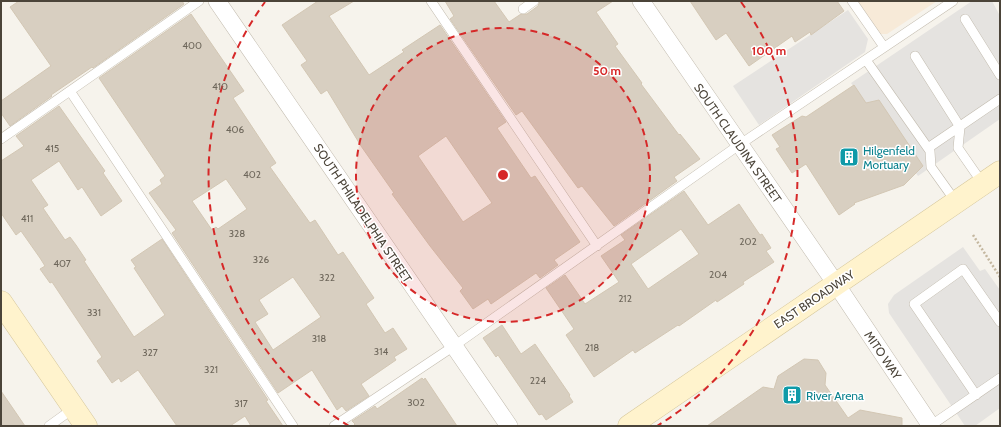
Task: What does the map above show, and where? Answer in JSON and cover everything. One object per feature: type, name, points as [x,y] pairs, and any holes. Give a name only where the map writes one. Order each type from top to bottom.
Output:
[{"type":"street","name":"SOUTH PHILADELPHIA STREET","points":[[218,1],[509,426]]},
{"type":"street","name":"SOUTH CLAUDINA STREET","points":[[641,1],[836,284]]},
{"type":"street","name":"EAST BROADWAY","points":[[629,426],[992,178]]},
{"type":"street","name":"MITO WAY","points":[[836,284],[930,426]]},
{"type":"street","points":[[1,302],[80,417]]},
{"type":"lane","points":[[1,139],[199,1]]},
{"type":"lane","points":[[431,1],[597,246]]},
{"type":"lane","points":[[523,9],[534,1]]},
{"type":"lane","points":[[852,1],[884,47]]},
{"type":"lane","points":[[334,426],[454,346],[739,145],[953,1]]},
{"type":"lane","points":[[965,19],[1000,75]]},
{"type":"lane","points":[[915,56],[960,127],[958,148],[992,178]]},
{"type":"lane","points":[[866,60],[930,151],[931,167],[956,203]]},
{"type":"lane","points":[[70,91],[293,426]]},
{"type":"lane","points":[[928,148],[1000,100]]},
{"type":"lane","points":[[976,395],[914,304],[963,269],[1000,322]]},
{"type":"lane","points":[[930,426],[1000,378]]},
{"type":"lane","points":[[49,426],[80,417]]},
{"type":"path","points":[[973,235],[1000,277]]},
{"type":"shaded area","points":[[854,1],[937,1],[887,34],[876,34]]},
{"type":"shaded area","points":[[972,1],[992,1],[1000,16],[1000,119],[918,176],[851,83]]},
{"type":"shaded area","points":[[848,10],[868,39],[865,52],[759,125],[733,86]]},
{"type":"shaded area","points":[[963,247],[980,271],[985,269],[1000,290],[1000,408],[975,426],[965,426],[889,313],[888,304],[894,295]]},
{"type":"building","points":[[19,1],[182,1],[184,4],[93,68],[92,67],[51,95],[52,96],[10,126],[1,113],[1,101],[51,66],[10,7]]},
{"type":"building","points":[[318,1],[354,1],[329,16],[369,75],[404,52],[402,50],[440,25],[506,122],[497,128],[531,178],[535,176],[580,242],[554,260],[558,265],[540,278],[536,273],[491,304],[488,299],[473,309],[460,291],[463,288],[392,194],[394,193],[361,146],[327,90],[321,94],[301,65],[307,61],[282,25]],"holes":[[[446,136],[492,203],[463,222],[418,156]]]},
{"type":"building","points":[[445,1],[494,1],[509,22],[521,14],[527,14],[538,6],[540,1],[613,1],[596,12],[618,44],[615,46],[642,83],[641,84],[679,135],[680,134],[700,159],[674,177],[677,181],[614,226],[582,186],[578,188],[522,111],[516,115],[450,19],[454,16]]},
{"type":"building","points":[[690,1],[837,1],[844,11],[811,35],[810,32],[795,42],[792,36],[749,66],[726,33],[716,40]]},
{"type":"building","points":[[191,14],[244,91],[233,98],[276,163],[270,167],[310,223],[315,220],[338,255],[343,252],[374,298],[366,304],[385,333],[393,328],[407,349],[394,357],[396,360],[361,384],[369,396],[346,411],[342,406],[337,410],[312,370],[278,393],[172,233],[176,230],[149,193],[162,184],[160,180],[165,176],[99,78]],"holes":[[[226,179],[247,209],[218,229],[216,227],[212,230],[192,201]],[[293,277],[321,317],[273,350],[255,322],[268,314],[259,300]]]},
{"type":"building","name":"Hilgenfeld Mortuary","points":[[854,85],[866,103],[879,100],[923,166],[904,185],[854,203],[855,204],[839,215],[806,164],[792,173],[776,149],[780,147],[772,135],[802,116],[806,117]]},
{"type":"building","points":[[59,106],[105,171],[103,173],[122,201],[101,216],[82,187],[78,190],[59,161],[31,180],[48,205],[43,208],[65,240],[70,237],[76,245],[86,260],[84,261],[134,337],[165,315],[134,268],[136,267],[131,260],[162,239],[268,400],[266,401],[283,426],[251,426],[245,416],[230,426],[177,426],[138,370],[121,382],[119,378],[112,383],[97,361],[102,357],[52,282],[50,283],[40,269],[45,266],[40,258],[21,231],[16,235],[1,213],[1,161],[24,146],[16,136]]},
{"type":"building","points":[[684,191],[708,225],[739,204],[760,235],[762,234],[771,248],[766,251],[774,262],[743,282],[744,284],[717,302],[716,300],[679,326],[678,325],[635,353],[633,350],[594,377],[566,335],[574,329],[546,288],[565,275],[585,304],[619,282],[601,256],[625,240],[621,235]],"holes":[[[681,229],[699,254],[648,289],[631,264]]]},
{"type":"building","points":[[502,325],[521,354],[535,344],[570,395],[569,396],[573,402],[546,420],[542,414],[539,415],[498,355],[496,357],[483,338]]},
{"type":"building","name":"River Arena","points":[[804,359],[818,360],[826,373],[825,385],[848,418],[860,410],[902,418],[902,426],[707,426],[763,387],[774,389],[778,376]]},
{"type":"building","points":[[422,378],[424,380],[425,378],[457,426],[353,426],[355,424],[352,421],[375,406],[377,409]]},
{"type":"building","points":[[1,391],[25,426],[1,426]]},
{"type":"place","name":"Hilgenfeld Mortuary","points":[[849,157]]},
{"type":"place","name":"River Arena","points":[[792,395]]}]
